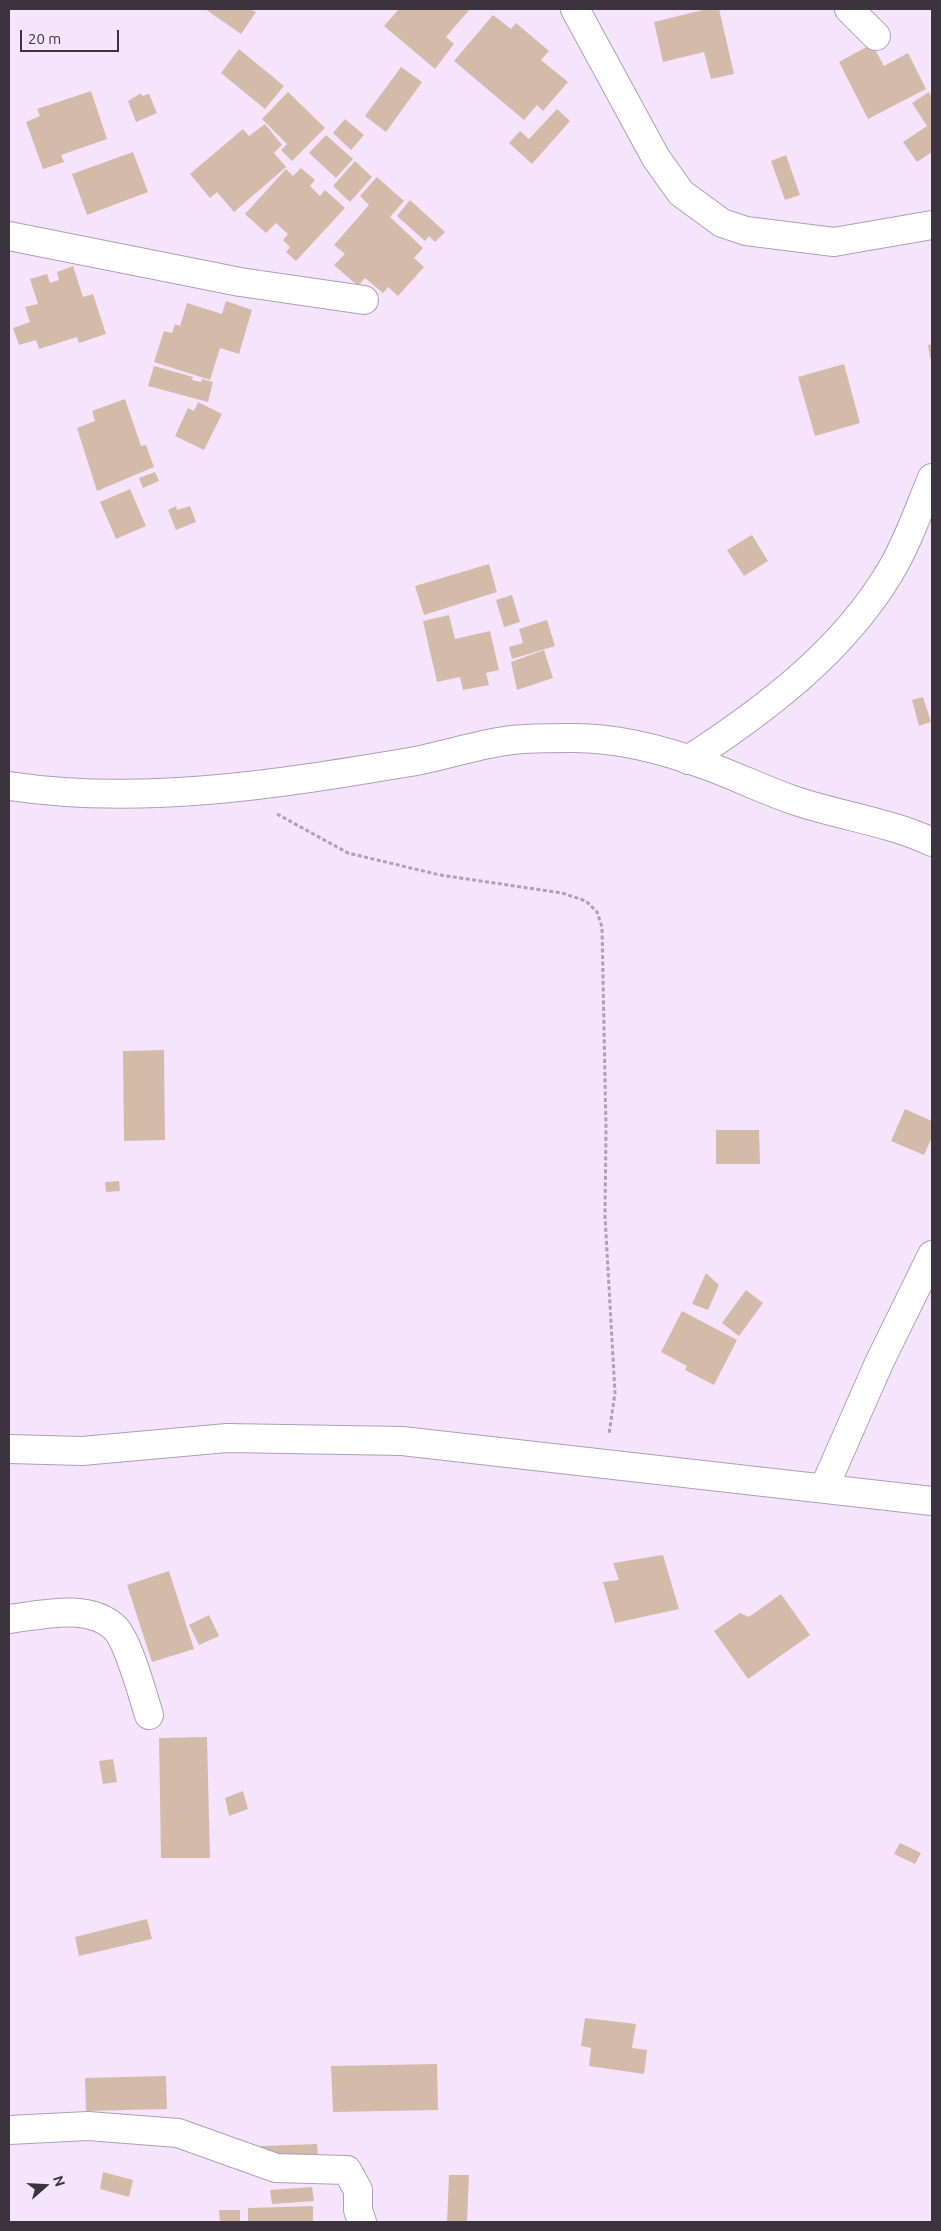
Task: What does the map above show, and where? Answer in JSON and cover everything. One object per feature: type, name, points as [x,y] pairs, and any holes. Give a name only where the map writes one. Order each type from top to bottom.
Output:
[{"type":"street","points":[[575,9],[656,158],[681,193],[722,223],[746,231],[834,242],[932,225]]},
{"type":"street","points":[[849,9],[876,36]]},
{"type":"street","points":[[9,236],[240,282],[364,300]]},
{"type":"street","points":[[688,760],[733,731],[826,655],[860,616],[891,571],[932,478]]},
{"type":"street","points":[[9,786],[90,793],[193,792],[293,780],[412,762],[511,740],[564,738],[632,744],[688,760],[794,800],[846,817],[925,832]]},
{"type":"street","points":[[824,1488],[879,1363],[932,1255]]},
{"type":"street","points":[[9,1449],[82,1451],[227,1438],[402,1442],[932,1501]]},
{"type":"street","points":[[9,1619],[54,1614],[85,1614],[106,1620],[117,1630],[126,1648],[149,1715]]},
{"type":"street","points":[[9,2130],[88,2126],[178,2133],[276,2168],[347,2170],[358,2190],[358,2210],[362,2222]]},
{"type":"path","points":[[274,812],[298,828],[348,854],[440,875],[562,893],[586,901],[597,912],[602,927],[606,1129],[605,1216],[616,1393],[604,1465]]},
{"type":"building","points":[[205,9],[250,9],[256,12],[241,34]]},
{"type":"building","points":[[399,9],[470,9],[446,37],[454,44],[435,69],[384,26]]},
{"type":"building","points":[[707,9],[719,9],[734,74],[711,79],[704,52],[663,62],[654,22]]},
{"type":"building","points":[[493,15],[511,29],[516,23],[549,51],[541,60],[568,82],[543,111],[537,105],[524,120],[454,61]]},
{"type":"building","points":[[872,44],[884,66],[908,53],[926,89],[868,119],[839,62]]},
{"type":"building","points":[[239,49],[284,86],[265,109],[221,73]]},
{"type":"building","points":[[401,67],[422,82],[386,132],[365,116]]},
{"type":"building","points":[[91,91],[107,139],[61,155],[64,162],[43,169],[26,122],[40,116],[37,109]]},
{"type":"building","points":[[288,92],[325,128],[292,161],[281,150],[287,144],[262,119]]},
{"type":"building","points":[[929,92],[932,98],[932,152],[917,162],[903,142],[927,126],[912,103]]},
{"type":"building","points":[[141,93],[142,96],[149,94],[157,113],[136,122],[128,101]]},
{"type":"building","points":[[557,109],[570,121],[532,164],[509,143],[520,131],[529,139]]},
{"type":"building","points":[[345,119],[364,135],[351,150],[333,133]]},
{"type":"building","points":[[265,124],[282,145],[274,153],[286,167],[234,212],[217,192],[210,198],[190,174],[243,129],[249,136]]},
{"type":"building","points":[[326,135],[353,159],[336,178],[309,153]]},
{"type":"building","points":[[133,152],[148,192],[87,215],[72,174]]},
{"type":"building","points":[[786,155],[800,195],[785,200],[771,161]]},
{"type":"building","points":[[355,161],[372,177],[350,202],[333,186]]},
{"type":"building","points":[[301,168],[315,180],[310,186],[320,196],[325,190],[345,208],[296,261],[286,252],[290,247],[283,240],[288,234],[276,223],[266,233],[245,214],[286,169],[293,176]]},
{"type":"building","points":[[377,177],[404,201],[390,217],[423,248],[414,258],[424,267],[398,296],[388,287],[383,293],[365,278],[358,286],[334,265],[345,254],[334,245],[369,205],[360,196]]},
{"type":"building","points":[[410,200],[445,232],[435,242],[429,236],[425,241],[397,216]]},
{"type":"building","points":[[73,266],[83,297],[93,294],[106,334],[79,343],[77,337],[39,349],[36,340],[19,345],[13,328],[30,322],[25,307],[38,304],[30,279],[47,274],[50,283],[59,280],[57,272]]},
{"type":"building","points":[[226,301],[252,310],[239,354],[220,348],[210,380],[154,362],[164,331],[172,333],[175,324],[180,326],[187,303],[222,314]]},
{"type":"building","points":[[932,344],[932,358],[930,358],[928,345]]},
{"type":"building","points":[[844,364],[860,423],[815,436],[798,377]]},
{"type":"building","points":[[154,366],[193,377],[192,380],[201,382],[202,379],[213,382],[208,402],[148,386]]},
{"type":"building","points":[[125,399],[141,446],[146,445],[154,467],[97,491],[77,428],[95,421],[92,411]]},
{"type":"building","points":[[198,402],[222,414],[204,450],[175,436],[188,408],[194,411]]},
{"type":"building","points":[[155,472],[159,481],[143,488],[139,478]]},
{"type":"building","points":[[130,489],[146,526],[116,539],[100,502]]},
{"type":"building","points":[[176,506],[177,510],[190,506],[196,522],[176,530],[168,510]]},
{"type":"building","points":[[752,535],[768,561],[744,576],[727,550]]},
{"type":"building","points":[[489,564],[497,592],[424,615],[415,586]]},
{"type":"building","points":[[512,595],[520,622],[504,627],[496,600]]},
{"type":"building","points":[[449,615],[455,639],[490,631],[499,670],[486,673],[489,685],[463,690],[460,677],[437,682],[423,621]]},
{"type":"building","points":[[547,620],[555,646],[512,659],[509,647],[523,643],[519,629]]},
{"type":"building","points":[[544,650],[553,678],[517,690],[511,662]]},
{"type":"building","points":[[923,697],[931,722],[919,726],[912,700]]},
{"type":"building","points":[[164,1050],[165,1140],[124,1141],[123,1051]]},
{"type":"building","points":[[905,1109],[932,1121],[932,1137],[924,1155],[891,1141]]},
{"type":"building","points":[[716,1130],[759,1130],[760,1164],[716,1164]]},
{"type":"building","points":[[119,1181],[120,1191],[106,1192],[105,1182]]},
{"type":"building","points":[[706,1273],[719,1285],[708,1310],[692,1304]]},
{"type":"building","points":[[746,1290],[763,1303],[739,1336],[722,1323]]},
{"type":"building","points":[[682,1311],[737,1340],[714,1385],[685,1370],[687,1366],[661,1352]]},
{"type":"building","points":[[663,1555],[679,1609],[615,1623],[603,1582],[619,1580],[613,1563]]},
{"type":"building","points":[[169,1571],[194,1649],[152,1662],[127,1585]]},
{"type":"building","points":[[781,1594],[810,1635],[748,1679],[714,1631],[740,1613],[749,1617]]},
{"type":"building","points":[[209,1615],[219,1636],[199,1645],[189,1625]]},
{"type":"building","points":[[207,1737],[210,1858],[161,1858],[159,1738]]},
{"type":"building","points":[[113,1759],[117,1782],[103,1784],[99,1761]]},
{"type":"building","points":[[243,1791],[248,1809],[229,1816],[225,1798]]},
{"type":"building","points":[[900,1843],[921,1853],[915,1864],[894,1854]]},
{"type":"building","points":[[147,1919],[152,1939],[79,1956],[75,1937]]},
{"type":"building","points":[[585,2018],[636,2024],[632,2048],[647,2050],[644,2074],[589,2066],[591,2048],[581,2046]]},
{"type":"building","points":[[437,2064],[438,2110],[333,2112],[331,2066]]},
{"type":"building","points":[[166,2076],[167,2109],[86,2111],[85,2078]]},
{"type":"building","points":[[317,2144],[318,2156],[262,2158],[261,2146]]},
{"type":"building","points":[[103,2172],[133,2180],[129,2197],[100,2189]]},
{"type":"building","points":[[449,2175],[469,2175],[467,2222],[447,2222]]},
{"type":"building","points":[[312,2187],[314,2201],[272,2204],[270,2190]]},
{"type":"building","points":[[313,2206],[313,2222],[248,2222],[248,2208]]},
{"type":"building","points":[[219,2210],[240,2210],[240,2222],[220,2222]]}]
